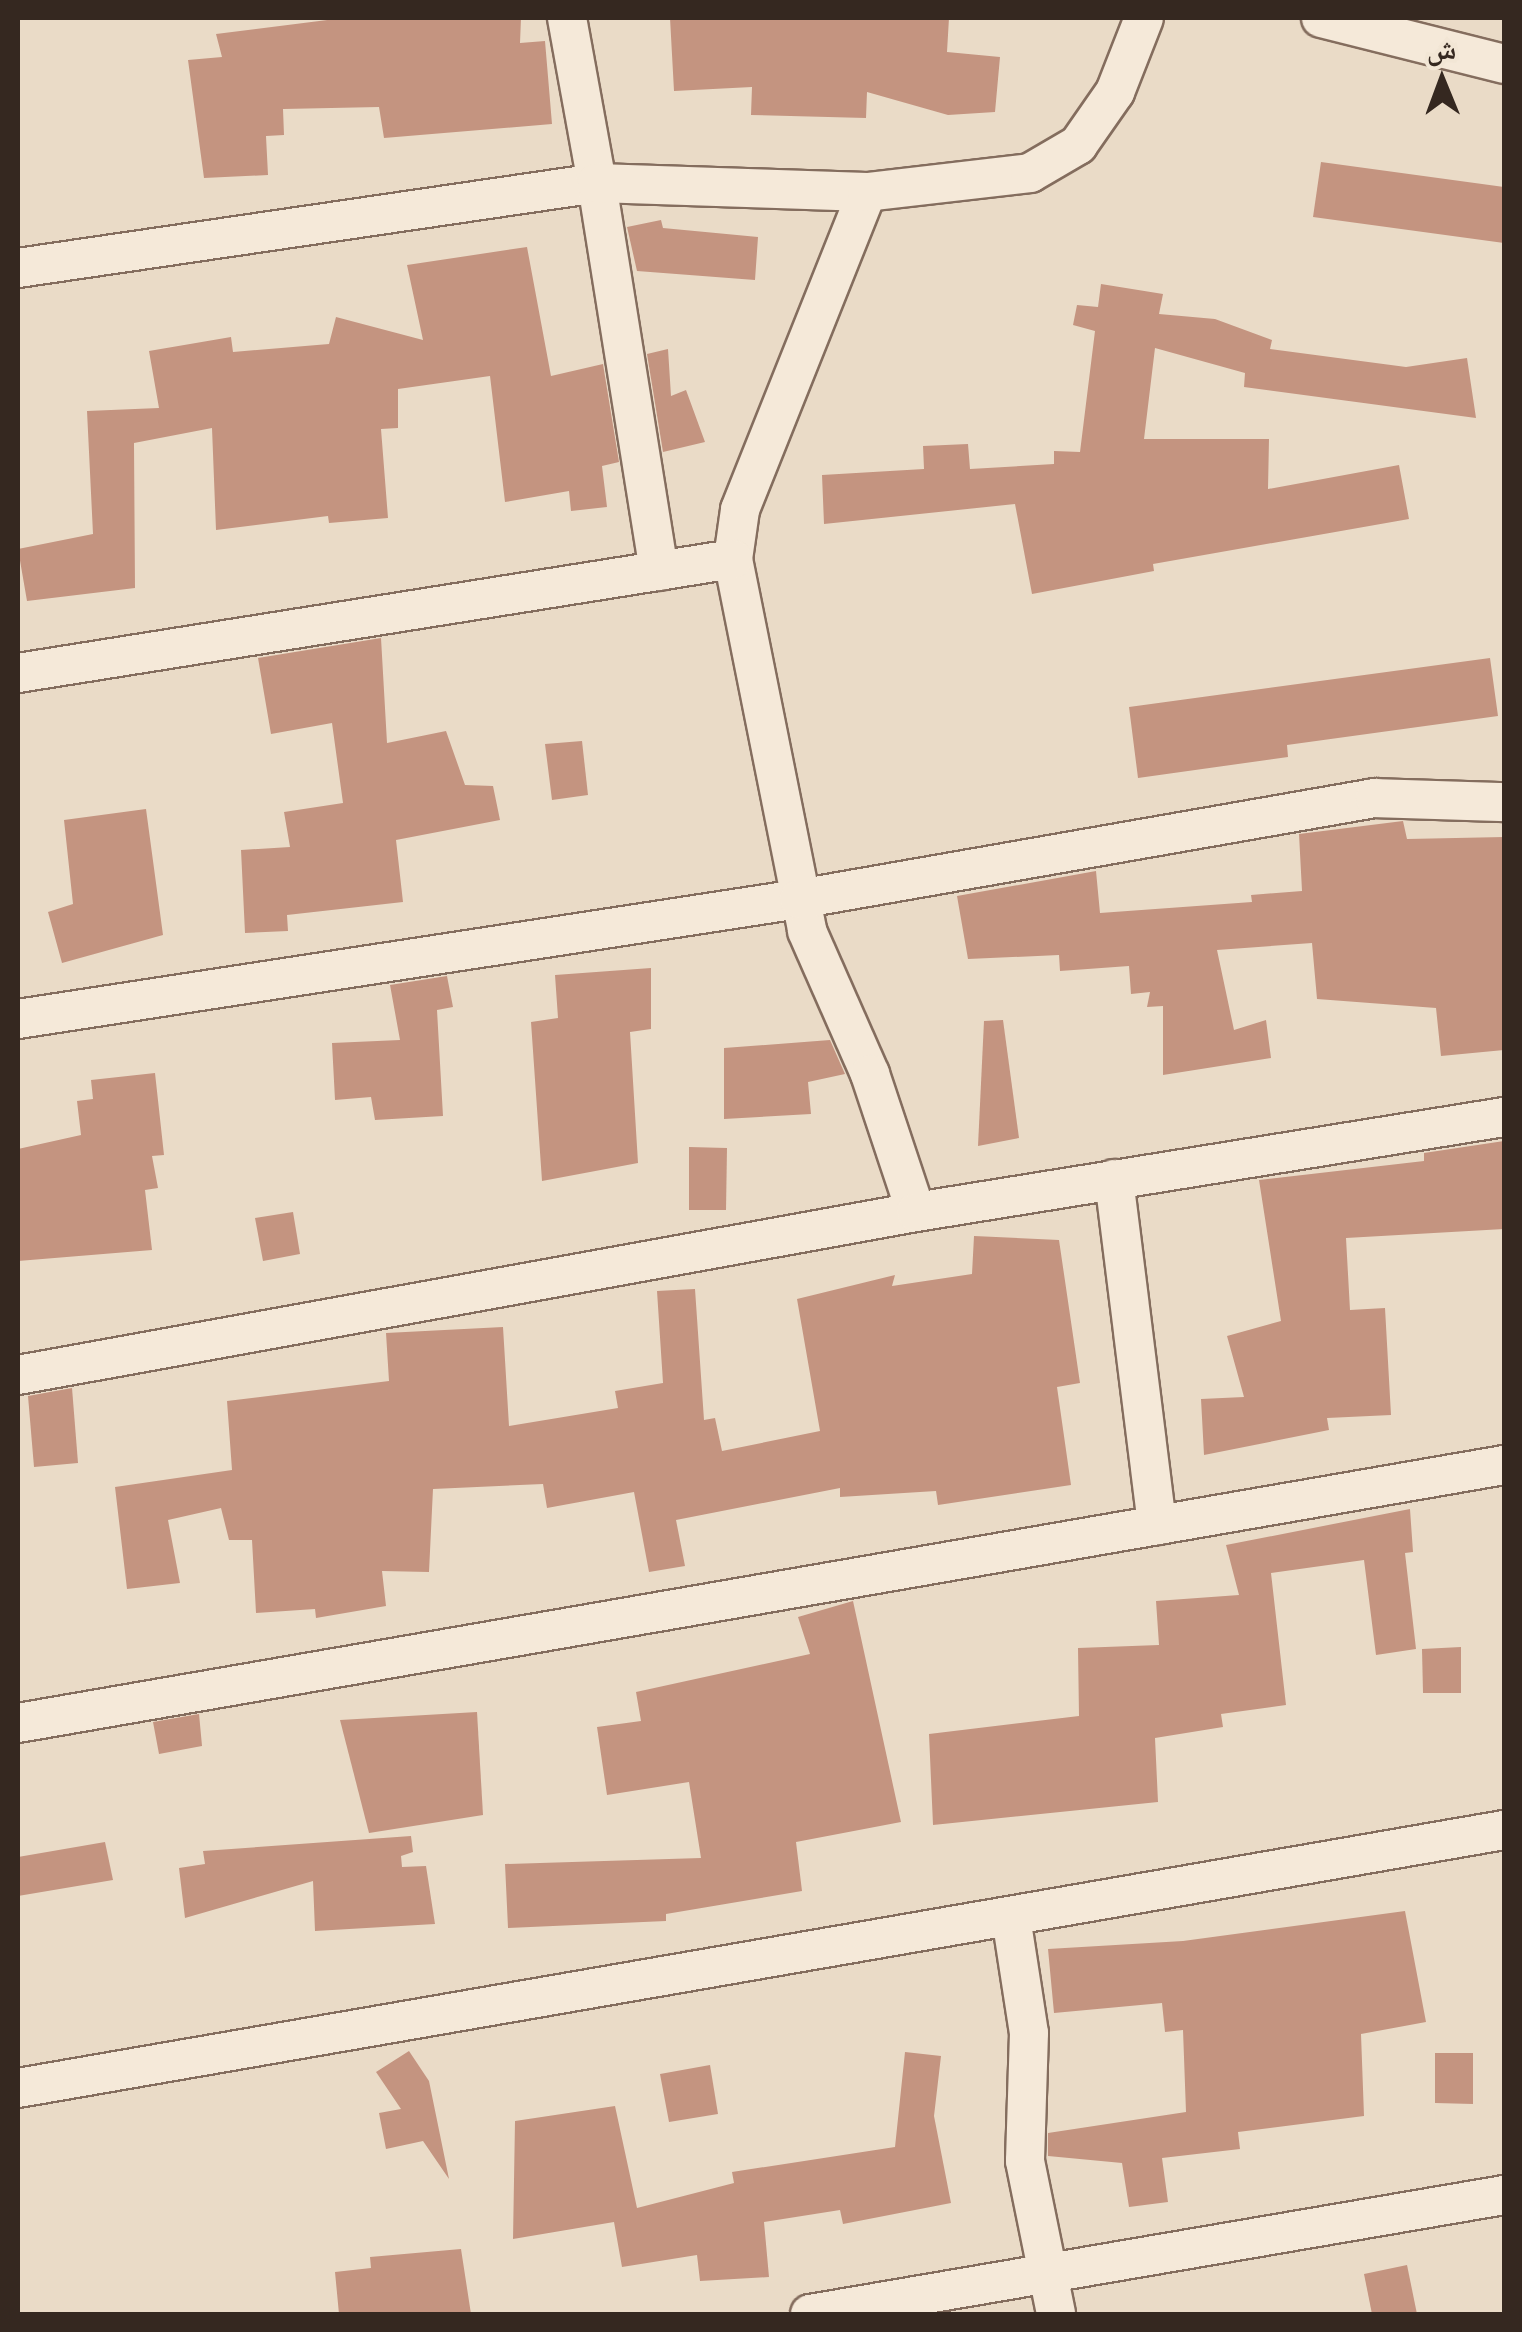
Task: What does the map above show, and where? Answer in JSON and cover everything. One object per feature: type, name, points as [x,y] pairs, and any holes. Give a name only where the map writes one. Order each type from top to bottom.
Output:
[{"type":"street","points":[[567,18],[659,571]]},
{"type":"street","points":[[18,268],[597,183],[867,192],[1030,172],[1078,144],[1115,92],[1144,18]]},
{"type":"street","points":[[1320,18],[1504,64]]},
{"type":"street","points":[[867,192],[740,510],[733,559],[798,899],[916,1212]]},
{"type":"street","points":[[18,673],[733,559]]},
{"type":"street","points":[[18,1018],[798,899],[1374,798],[1504,802]]},
{"type":"street","points":[[18,1375],[916,1212],[1504,1116]]},
{"type":"street","points":[[1114,1180],[1157,1525]]},
{"type":"street","points":[[18,1723],[1504,1465]]},
{"type":"street","points":[[18,2088],[1504,1830]]},
{"type":"street","points":[[1011,1917],[1029,2033],[1025,2161],[1056,2314]]},
{"type":"street","points":[[810,2314],[1504,2195]]},
{"type":"building","points":[[343,18],[521,18],[520,43],[545,41],[552,124],[384,138],[379,107],[283,109],[284,135],[266,136],[268,175],[204,178],[188,60],[222,57],[216,34]]},
{"type":"building","points":[[670,18],[949,18],[947,52],[1000,57],[995,112],[948,115],[867,92],[866,118],[751,115],[752,87],[674,91]]},
{"type":"building","points":[[1321,162],[1504,187],[1504,243],[1313,217]]},
{"type":"building","points":[[661,220],[663,228],[758,237],[755,280],[637,271],[627,227]]},
{"type":"building","points":[[527,247],[551,376],[603,364],[619,462],[602,466],[607,507],[571,511],[569,491],[505,502],[490,376],[398,389],[398,428],[381,429],[388,518],[329,523],[328,516],[216,530],[212,428],[134,443],[135,588],[27,601],[18,549],[93,534],[87,411],[159,408],[149,351],[231,337],[233,352],[329,344],[336,317],[423,340],[407,265]]},
{"type":"building","points":[[1101,284],[1163,294],[1159,314],[1215,319],[1272,340],[1270,349],[1406,367],[1467,358],[1476,418],[1244,387],[1245,373],[1155,348],[1144,439],[1269,439],[1268,489],[1399,465],[1409,519],[1153,564],[1154,571],[1032,594],[1015,504],[824,524],[822,475],[924,469],[923,446],[968,444],[970,469],[1054,464],[1054,451],[1080,452],[1095,331],[1073,325],[1077,305],[1098,307]]},
{"type":"building","points":[[668,349],[671,396],[686,390],[705,442],[663,452],[647,354]]},
{"type":"building","points":[[381,638],[387,743],[446,731],[465,785],[493,786],[500,820],[396,840],[403,902],[287,915],[288,931],[245,933],[241,850],[290,847],[284,812],[343,803],[332,723],[271,734],[258,658]]},
{"type":"building","points":[[1490,658],[1498,716],[1287,745],[1288,757],[1138,778],[1129,707]]},
{"type":"building","points":[[582,741],[588,795],[552,800],[545,744]]},
{"type":"building","points":[[146,809],[163,935],[62,963],[48,912],[73,904],[64,820]]},
{"type":"building","points":[[1403,821],[1407,839],[1504,837],[1504,1050],[1441,1056],[1436,1008],[1317,999],[1312,943],[1217,950],[1234,1030],[1266,1020],[1271,1058],[1163,1075],[1163,1006],[1147,1007],[1150,992],[1131,994],[1129,966],[1060,971],[1059,955],[968,959],[957,896],[1096,871],[1100,913],[1252,902],[1251,895],[1302,891],[1299,834]]},
{"type":"building","points":[[651,968],[651,1029],[630,1032],[638,1163],[542,1181],[531,1022],[558,1018],[555,975]]},
{"type":"building","points":[[447,976],[453,1007],[437,1010],[443,1116],[375,1120],[371,1097],[335,1100],[332,1043],[400,1040],[390,985]]},
{"type":"building","points":[[1003,1020],[1019,1138],[978,1146],[984,1021]]},
{"type":"building","points":[[830,1040],[845,1074],[808,1082],[811,1114],[724,1119],[724,1048]]},
{"type":"building","points":[[155,1073],[164,1155],[152,1156],[158,1188],[145,1190],[152,1250],[18,1261],[18,1149],[81,1135],[77,1101],[93,1099],[91,1080]]},
{"type":"building","points":[[1504,1141],[1504,1229],[1346,1238],[1350,1310],[1385,1308],[1391,1415],[1327,1418],[1329,1430],[1204,1455],[1201,1399],[1244,1397],[1227,1336],[1281,1321],[1259,1180],[1424,1161],[1424,1153]]},
{"type":"building","points":[[689,1147],[727,1148],[726,1210],[689,1210]]},
{"type":"building","points":[[293,1212],[300,1254],[263,1261],[255,1218]]},
{"type":"building","points":[[974,1236],[1059,1240],[1080,1383],[1057,1387],[1071,1485],[938,1505],[936,1491],[840,1497],[840,1488],[676,1520],[685,1566],[649,1572],[634,1492],[547,1508],[543,1484],[433,1489],[429,1572],[382,1571],[386,1606],[316,1618],[315,1609],[256,1613],[252,1540],[229,1540],[221,1508],[168,1520],[180,1583],[127,1589],[115,1487],[232,1470],[227,1401],[389,1381],[386,1333],[503,1327],[509,1426],[618,1408],[615,1391],[663,1383],[657,1291],[695,1289],[704,1420],[715,1418],[722,1451],[820,1431],[797,1299],[895,1275],[892,1286],[972,1274]]},
{"type":"building","points":[[72,1388],[78,1463],[34,1467],[28,1396]]},
{"type":"building","points":[[1410,1509],[1413,1552],[1405,1553],[1416,1649],[1376,1655],[1364,1560],[1271,1573],[1286,1705],[1221,1714],[1223,1727],[1155,1738],[1158,1802],[933,1825],[929,1734],[1079,1716],[1078,1648],[1159,1645],[1156,1601],[1239,1595],[1226,1545]]},
{"type":"building","points":[[853,1601],[901,1822],[796,1842],[802,1891],[666,1914],[666,1921],[508,1928],[505,1864],[701,1858],[689,1782],[607,1795],[597,1727],[641,1721],[636,1692],[810,1654],[798,1617]]},
{"type":"building","points":[[1461,1647],[1461,1693],[1423,1693],[1422,1649]]},
{"type":"building","points":[[477,1712],[483,1815],[369,1833],[340,1720]]},
{"type":"building","points":[[199,1714],[202,1746],[159,1754],[153,1722]]},
{"type":"building","points":[[411,1836],[413,1852],[401,1856],[402,1867],[426,1866],[435,1924],[315,1931],[313,1881],[185,1918],[179,1868],[205,1864],[203,1851]]},
{"type":"building","points":[[105,1842],[113,1880],[18,1896],[18,1857]]},
{"type":"building","points":[[1405,1911],[1426,2022],[1361,2034],[1364,2116],[1238,2132],[1240,2149],[1162,2158],[1168,2202],[1129,2207],[1122,2163],[1048,2156],[1048,2133],[1186,2112],[1183,2030],[1165,2032],[1162,2003],[1054,2013],[1048,1949],[1183,1941]]},
{"type":"building","points":[[409,2051],[429,2081],[449,2179],[423,2141],[386,2149],[379,2113],[401,2109],[376,2072]]},
{"type":"building","points":[[905,2052],[941,2056],[934,2116],[951,2203],[843,2224],[840,2210],[764,2222],[769,2277],[700,2281],[697,2255],[622,2267],[614,2222],[513,2239],[515,2121],[615,2106],[637,2208],[734,2183],[732,2172],[895,2147]]},
{"type":"building","points":[[1435,2053],[1473,2053],[1473,2104],[1435,2103]]},
{"type":"building","points":[[710,2065],[718,2114],[669,2122],[660,2074]]},
{"type":"building","points":[[461,2249],[471,2314],[339,2314],[335,2272],[371,2268],[370,2257]]},
{"type":"building","points":[[1407,2265],[1417,2314],[1372,2314],[1364,2274]]}]
